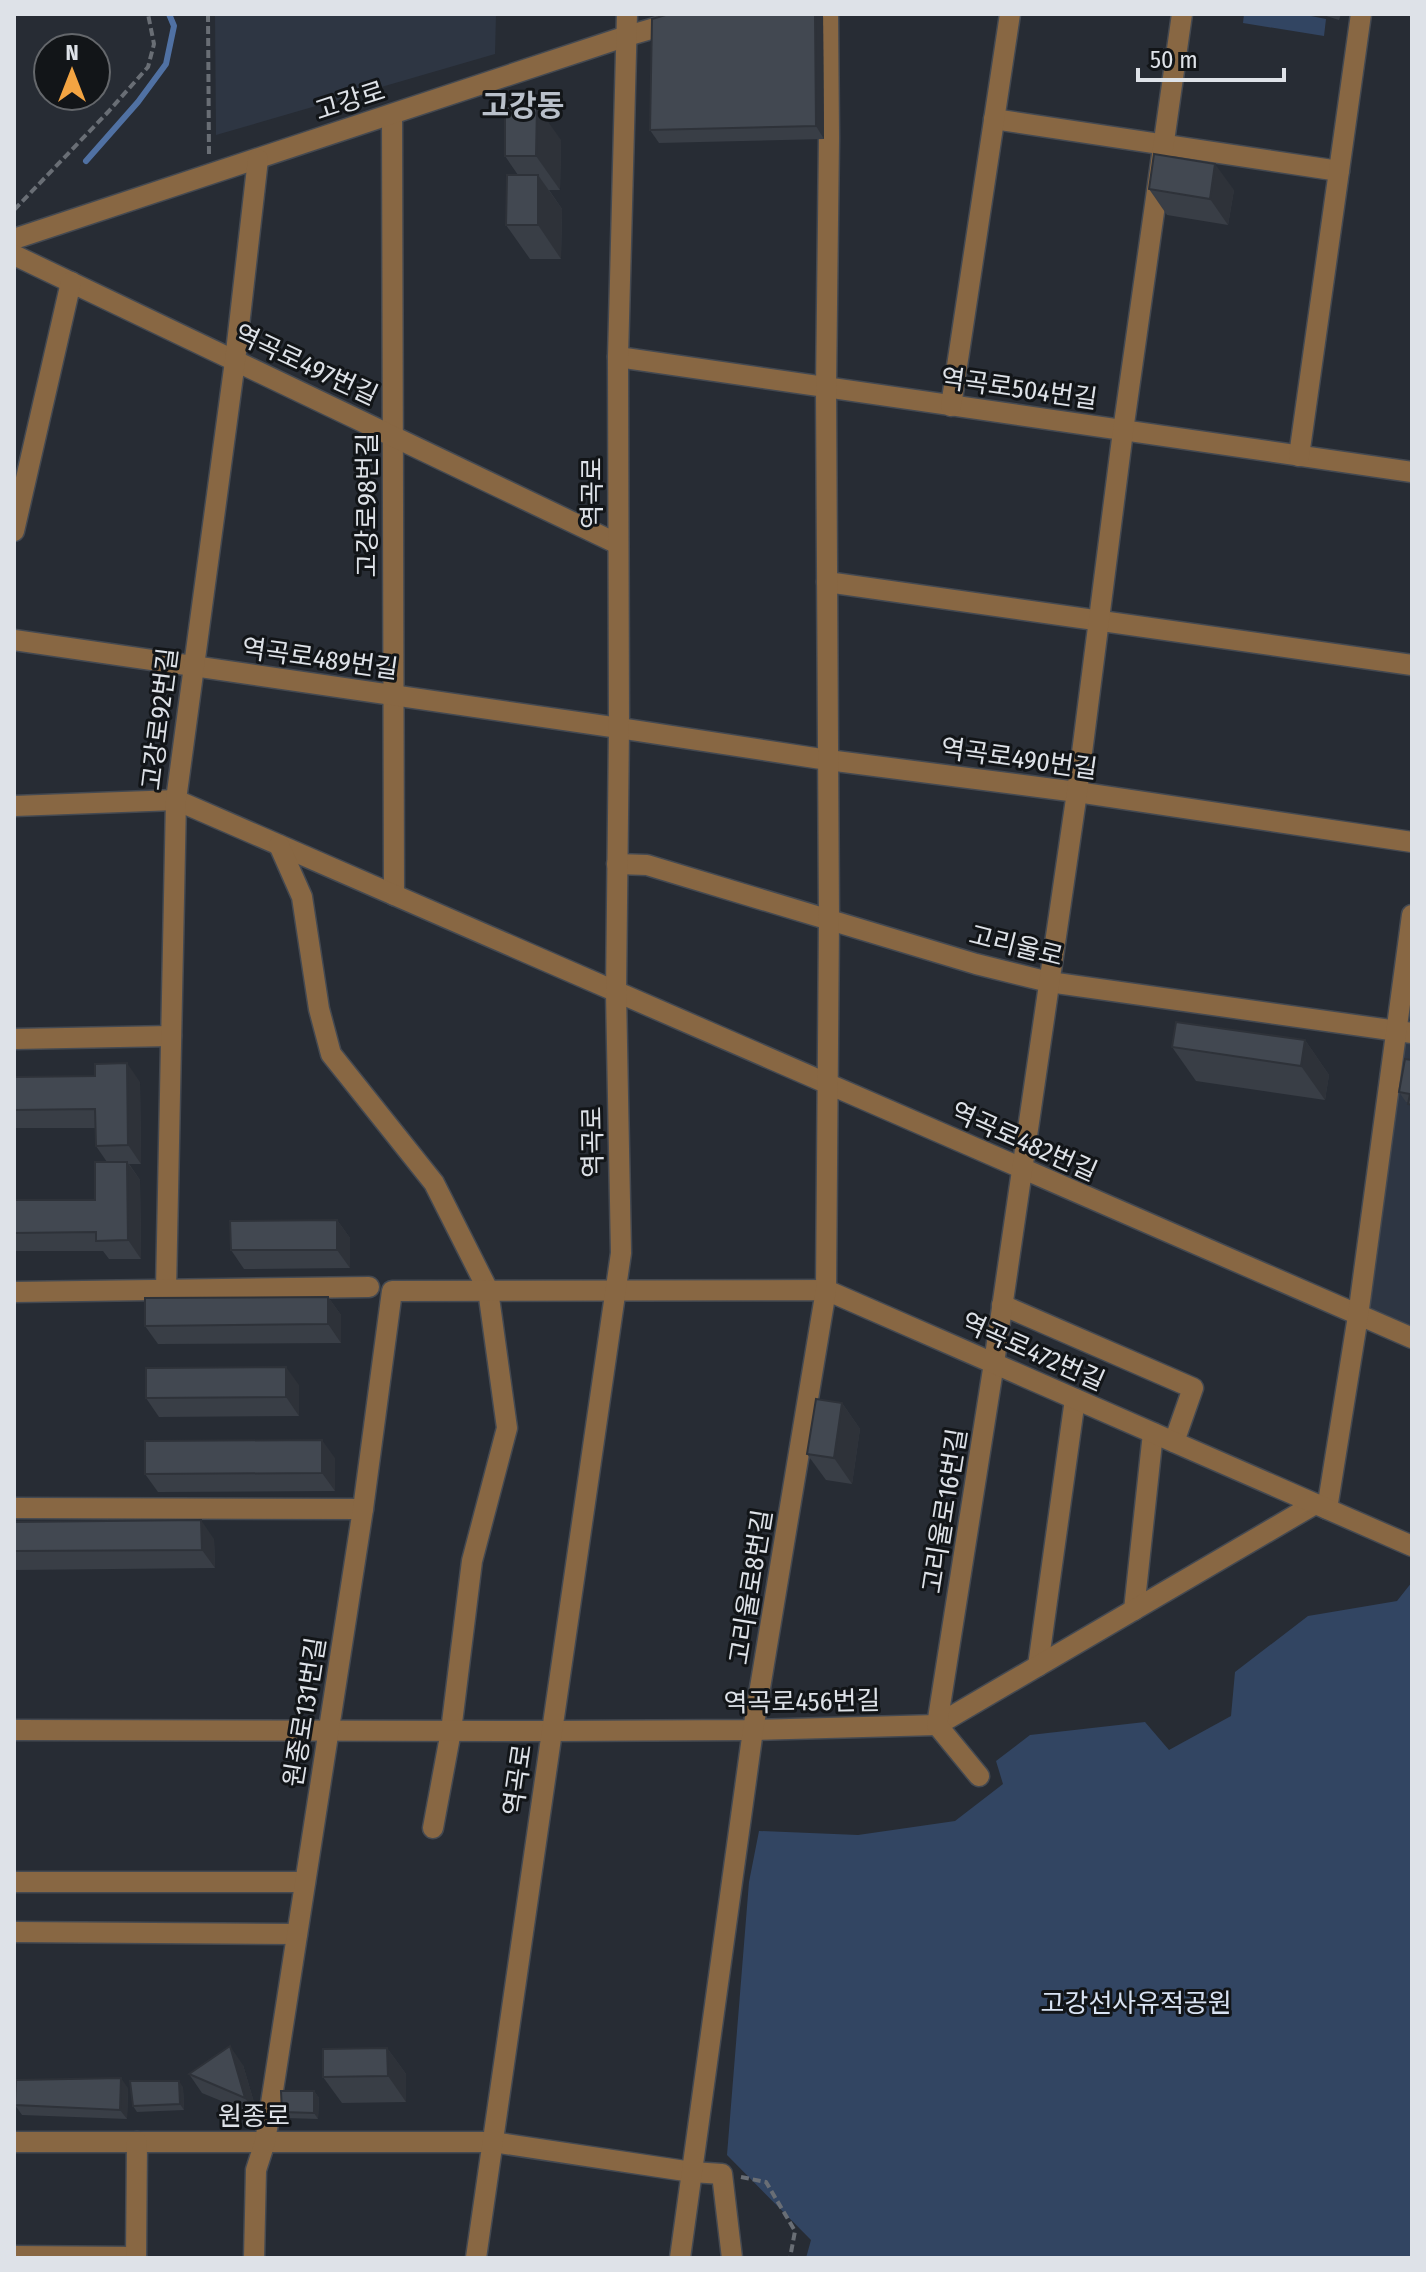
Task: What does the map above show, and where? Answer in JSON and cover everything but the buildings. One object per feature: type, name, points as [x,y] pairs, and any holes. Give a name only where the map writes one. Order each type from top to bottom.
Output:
[{"type":"street","name":"역곡로","points":[[476,2258],[621,1253],[616,992],[618,357],[627,14]]},
{"type":"street","name":"고강로","points":[[14,239],[627,36],[703,14]]},
{"type":"street","name":"고리울로8번길","points":[[680,2258],[753,1730],[826,1290],[829,921],[826,388],[828,14]]},
{"type":"street","points":[[951,406],[1010,14]]},
{"type":"street","name":"고리울로16번길","points":[[937,1725],[994,1363],[1077,792],[1123,431],[1182,14]]},
{"type":"street","points":[[1299,456],[1361,14]]},
{"type":"street","name":"고강로98번길","points":[[392,115],[394,895]]},
{"type":"street","points":[[994,119],[1339,171]]},
{"type":"street","name":"고강로92번길","points":[[166,1290],[176,800],[235,361],[258,159]]},
{"type":"street","name":"역곡로497번길","points":[[14,255],[618,544]]},
{"type":"street","points":[[14,531],[71,282]]},
{"type":"street","name":"역곡로504번길","points":[[618,357],[1412,472]]},
{"type":"street","points":[[827,582],[1412,665]]},
{"type":"street","name":"역곡로489번길","points":[[14,640],[619,728]]},
{"type":"street","name":"역곡로490번길","points":[[619,728],[1412,842]]},
{"type":"street","points":[[14,806],[176,800]]},
{"type":"street","name":"역곡로482번길","points":[[176,800],[1412,1338]]},
{"type":"street","points":[[279,845],[302,897],[319,1009],[331,1054],[434,1183],[488,1290],[507,1428],[472,1561],[451,1731],[433,1828]]},
{"type":"street","name":"고리울로","points":[[617,864],[647,865],[976,964],[1049,982],[1404,1032]]},
{"type":"street","points":[[1321,1506],[1358,1316],[1404,1032],[1412,915]]},
{"type":"street","points":[[14,1039],[171,1036]]},
{"type":"street","points":[[14,1292],[369,1287]]},
{"type":"street","name":"역곡로472번길","points":[[392,1291],[826,1290],[1412,1546]]},
{"type":"street","name":"원종로131번길","points":[[254,2258],[256,2170],[265,2142],[329,1730],[392,1291]]},
{"type":"street","points":[[1002,1305],[1193,1388],[1174,1442]]},
{"type":"street","points":[[1038,1666],[1075,1399]]},
{"type":"street","points":[[1134,1610],[1153,1433]]},
{"type":"street","name":"역곡로456번길","points":[[14,1730],[753,1730],[937,1725],[1321,1506]]},
{"type":"street","points":[[14,1508],[363,1509]]},
{"type":"street","points":[[937,1725],[979,1776]]},
{"type":"street","points":[[14,1882],[305,1882]]},
{"type":"street","points":[[14,1932],[297,1934]]},
{"type":"street","name":"원종로","points":[[14,2142],[493,2142],[722,2174]]},
{"type":"street","points":[[14,2256],[136,2258],[137,2142]]},
{"type":"street","points":[[722,2174],[732,2258]]},
{"type":"path","points":[[14,210],[148,67],[154,44],[148,14]]},
{"type":"path","points":[[208,14],[210,175]]},
{"type":"path","points":[[722,2174],[766,2182],[795,2231],[790,2258]]},
{"type":"shaded area","points":[[215,14],[496,14],[495,54],[216,135]]},
{"type":"shaded area","points":[[1400,1038],[1412,1040],[1412,1330],[1365,1310]]},
{"type":"green space","points":[[1244,14],[1310,14],[1326,19],[1324,36],[1243,23]]},
{"type":"green space","name":"고강선사유적공원","points":[[1412,1582],[1412,2258],[806,2258],[811,2240],[727,2155],[749,1882],[759,1831],[858,1835],[955,1821],[1003,1784],[996,1761],[1030,1735],[1145,1722],[1169,1750],[1231,1716],[1235,1672],[1308,1616],[1397,1601]]},
{"type":"waterway","points":[[86,161],[138,102],[166,64],[174,26],[169,14]]},
{"type":"district","name":"고강동","points":[[523,106]]}]
